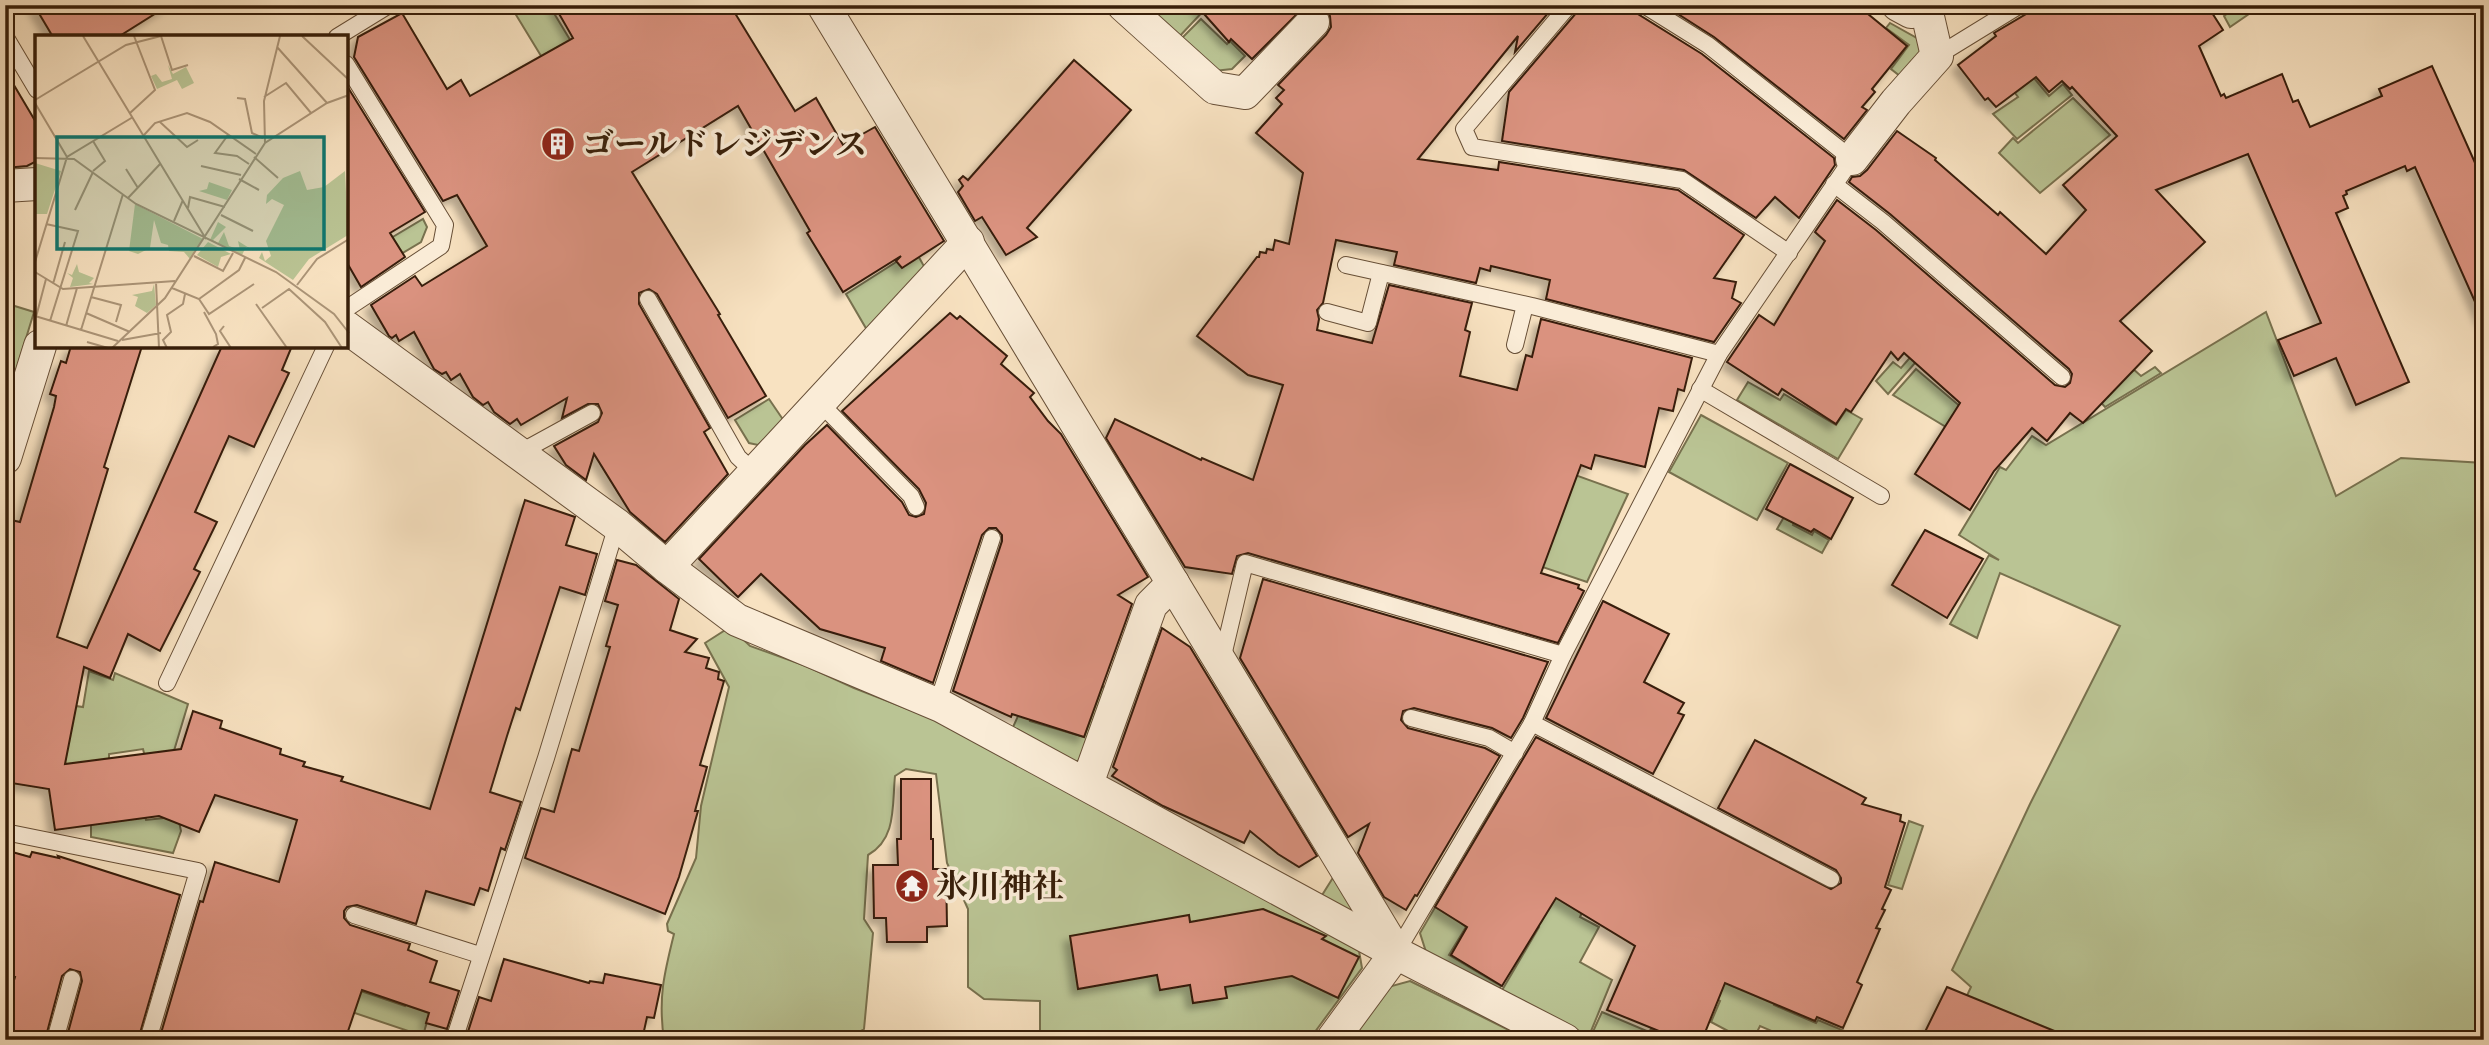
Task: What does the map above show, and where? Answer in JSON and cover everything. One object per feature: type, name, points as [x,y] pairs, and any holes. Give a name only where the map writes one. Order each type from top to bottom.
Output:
[{"type":"street","points":[[823,5],[1396,953]]},
{"type":"street","points":[[1123,5],[1215,88],[1245,93],[1313,22]]},
{"type":"street","points":[[1843,172],[1896,102],[1937,56],[1917,6]]},
{"type":"street","points":[[5,186],[35,184]]},
{"type":"street","points":[[667,567],[968,242]]},
{"type":"street","points":[[348,328],[617,525],[737,620],[937,705],[1396,953],[1565,1040]]},
{"type":"street","points":[[5,458],[39,348]]},
{"type":"street","points":[[1087,784],[1151,605],[1173,583]]},
{"type":"street","points":[[1332,1040],[1396,953]]},
{"type":"lane","points":[[340,35],[389,5]]},
{"type":"lane","points":[[1569,5],[1464,129],[1472,147],[1682,180],[1789,253]]},
{"type":"lane","points":[[1644,5],[1708,45],[1843,172],[1883,222],[2062,377]]},
{"type":"lane","points":[[1937,56],[2020,5]]},
{"type":"lane","points":[[5,36],[35,87]]},
{"type":"lane","points":[[348,67],[445,225],[440,246],[348,308]]},
{"type":"lane","points":[[1396,953],[1532,723],[1563,654],[1719,354],[1843,172]]},
{"type":"lane","points":[[1346,265],[1525,305],[1719,354]]},
{"type":"lane","points":[[1327,312],[1368,323],[1381,273]]},
{"type":"lane","points":[[648,299],[738,457],[754,472]]},
{"type":"lane","points":[[1516,345],[1525,305]]},
{"type":"lane","points":[[167,683],[325,348]]},
{"type":"lane","points":[[1700,389],[1881,496]]},
{"type":"lane","points":[[819,402],[911,496],[916,507]]},
{"type":"lane","points":[[519,453],[592,413]]},
{"type":"lane","points":[[454,1040],[547,758],[617,525]]},
{"type":"lane","points":[[937,705],[992,538]]},
{"type":"lane","points":[[1222,662],[1245,562],[1563,654]]},
{"type":"lane","points":[[1410,718],[1489,738],[1515,753]]},
{"type":"lane","points":[[1532,723],[1831,879]]},
{"type":"lane","points":[[5,832],[198,871],[148,1040]]},
{"type":"lane","points":[[354,915],[480,955]]},
{"type":"lane","points":[[55,1040],[72,979]]},
{"type":"green space","points":[[510,5],[549,5],[644,162],[616,179]]},
{"type":"green space","points":[[1141,5],[1209,5],[1177,39]]},
{"type":"green space","points":[[2239,5],[2262,5],[2230,27],[2224,16]]},
{"type":"green space","points":[[1201,19],[1227,44],[1230,41],[1245,56],[1232,69],[1214,71],[1181,39]]},
{"type":"green space","points":[[1890,23],[1922,41],[1924,47],[1900,76],[1891,69],[1909,45],[1886,28]]},
{"type":"green space","points":[[2034,78],[2049,96],[2063,84],[2072,95],[2017,139],[1993,114],[2018,97],[2015,93]]},
{"type":"green space","points":[[2073,98],[2110,135],[2040,193],[1999,153],[2013,138],[2018,143]]},
{"type":"green space","points":[[423,219],[427,227],[421,242],[391,260],[381,244]]},
{"type":"green space","points":[[915,250],[926,270],[867,330],[846,294]]},
{"type":"green space","points":[[5,303],[34,312],[5,407]]},
{"type":"green space","points":[[1961,310],[1888,394],[1876,381],[1893,362],[1901,368],[1934,330]]},
{"type":"green space","points":[[2266,312],[2336,496],[2401,458],[2484,463],[2484,1040],[1978,1040],[1955,1021],[1971,987],[1952,970],[2030,804],[2120,626],[2000,573],[1977,638],[1950,624],[1989,555],[1999,560],[1959,535],[2000,467],[2006,470],[2032,436],[2046,445]]},
{"type":"green space","points":[[2131,367],[2141,376],[2155,367],[2161,373],[2105,407],[2093,394]]},
{"type":"green space","points":[[1916,369],[1968,413],[1951,430],[1893,395]]},
{"type":"green space","points":[[1748,382],[1780,400],[1784,394],[1836,425],[1846,410],[1862,419],[1838,459],[1737,400]]},
{"type":"green space","points":[[769,399],[784,421],[758,445],[749,443],[735,420]]},
{"type":"green space","points":[[1701,415],[1788,463],[1757,520],[1669,472]]},
{"type":"green space","points":[[1417,418],[1628,494],[1587,582],[1433,530]]},
{"type":"green space","points":[[1784,517],[1812,535],[1814,531],[1829,540],[1822,553],[1777,529]]},
{"type":"green space","points":[[730,627],[750,646],[939,721],[1166,841],[1359,951],[1362,968],[1309,1040],[1040,1040],[1040,1001],[984,999],[968,987],[968,909],[947,863],[936,774],[906,769],[895,776],[893,810],[888,831],[884,840],[868,855],[864,919],[873,933],[864,1029],[846,1040],[664,1040],[663,986],[674,934],[668,931],[667,924],[696,858],[701,806],[729,687],[705,643]]},
{"type":"green space","points":[[89,671],[113,680],[115,673],[188,704],[173,754],[145,757],[143,749],[109,754],[109,762],[54,775],[62,704],[83,707]]},
{"type":"green space","points":[[1102,686],[1110,690],[1084,759],[1074,762],[1013,727],[1024,703],[1034,705],[1030,721],[1084,737]]},
{"type":"green space","points":[[1502,793],[1574,835],[1461,923],[1466,927],[1449,955],[1501,986],[1496,994],[1427,955],[1420,933]]},
{"type":"green space","points":[[177,812],[181,831],[173,853],[91,837],[91,822],[145,816],[146,820],[164,818]]},
{"type":"green space","points":[[1909,821],[1923,826],[1902,889],[1888,885]]},
{"type":"green space","points":[[1334,876],[1357,912],[1352,921],[1319,900]]},
{"type":"green space","points":[[1554,883],[1583,910],[1580,917],[1599,927],[1580,962],[1612,980],[1589,1036],[1501,992],[1539,927],[1534,924]]},
{"type":"green space","points":[[1722,979],[1775,1000],[1774,1005],[1816,1023],[1818,1020],[1847,1032],[1845,1040],[1793,1040],[1760,1026],[1753,1040],[1726,1040],[1730,1032],[1711,1022],[1720,1001],[1681,983]]},
{"type":"green space","points":[[1410,981],[1529,1040],[1351,1040],[1388,987]]},
{"type":"green space","points":[[355,989],[405,1006],[408,999],[431,1007],[423,1036],[340,1008]]},
{"type":"green space","points":[[1602,1012],[1649,1032],[1651,1029],[1677,1040],[1593,1040],[1590,1038]]},
{"type":"building","points":[[34,5],[169,5],[121,35],[52,35]]},
{"type":"building","points":[[554,5],[730,5],[795,111],[816,98],[843,145],[875,127],[944,241],[902,268],[896,261],[901,256],[843,292],[807,233],[810,231],[738,106],[632,172],[720,314],[718,315],[766,396],[728,418],[657,294],[649,289],[639,293],[639,304],[710,428],[704,432],[728,474],[665,542],[630,512],[594,454],[586,480],[566,465],[554,446],[598,422],[602,413],[598,404],[588,404],[562,418],[567,398],[521,425],[517,419],[510,424],[494,412],[488,402],[483,405],[473,397],[460,374],[451,380],[446,372],[442,374],[434,369],[414,332],[399,341],[396,335],[392,338],[389,336],[371,305],[415,276],[422,286],[487,246],[457,195],[443,201],[354,57],[358,37],[402,13],[447,89],[461,80],[470,96],[573,38]]},
{"type":"building","points":[[1196,5],[1306,5],[1252,59],[1231,39],[1229,42]]},
{"type":"building","points":[[1320,5],[1555,5],[1515,52],[1518,36],[1418,159],[1498,170],[1499,162],[1678,190],[1744,235],[1714,278],[1736,282],[1732,298],[1741,303],[1714,342],[1546,299],[1550,280],[1491,266],[1490,271],[1480,268],[1476,283],[1394,265],[1397,252],[1336,240],[1323,303],[1317,310],[1317,330],[1372,343],[1389,285],[1472,303],[1465,330],[1470,332],[1460,376],[1517,390],[1526,355],[1532,357],[1541,319],[1692,358],[1684,391],[1678,389],[1673,411],[1659,408],[1645,467],[1595,455],[1591,469],[1581,465],[1541,573],[1579,585],[1578,588],[1584,591],[1558,643],[1248,553],[1237,556],[1232,574],[1185,567],[1106,438],[1115,419],[1201,460],[1202,458],[1253,480],[1283,385],[1248,375],[1197,336],[1259,257],[1260,252],[1273,250],[1275,240],[1289,244],[1303,173],[1256,133],[1282,104],[1276,98],[1284,90],[1278,85],[1331,27],[1330,16]]},
{"type":"building","points":[[1579,5],[1634,5],[1638,14],[1702,54],[1834,158],[1835,165],[1799,218],[1775,197],[1756,218],[1684,170],[1502,141],[1509,92],[1577,12]]},
{"type":"building","points":[[1664,5],[1857,5],[1907,46],[1872,89],[1875,92],[1862,107],[1867,110],[1844,139],[1714,37]]},
{"type":"building","points":[[2030,5],[2207,5],[2223,30],[2199,46],[2221,96],[2224,94],[2226,98],[2282,74],[2293,102],[2298,100],[2310,127],[2382,96],[2379,89],[2432,66],[2484,183],[2484,322],[2415,167],[2407,171],[2405,166],[2346,191],[2347,194],[2343,196],[2348,208],[2336,213],[2409,382],[2356,405],[2336,358],[2294,376],[2278,340],[2321,323],[2248,154],[2156,190],[2205,242],[2120,321],[2152,351],[2083,423],[2070,413],[2047,441],[2032,428],[1994,471],[1970,510],[1915,474],[1960,403],[1904,353],[1898,360],[1891,352],[1851,412],[1846,409],[1836,424],[1782,389],[1778,395],[1727,362],[1759,315],[1774,325],[1825,241],[1815,232],[1837,200],[1876,230],[2055,385],[2065,387],[2070,383],[2072,374],[2069,369],[1890,214],[1849,182],[1852,177],[1860,176],[1867,170],[1897,131],[1936,158],[1935,160],[1998,215],[2000,212],[2046,254],[2086,210],[2063,185],[2117,136],[2072,87],[2070,89],[2062,81],[2049,92],[2036,77],[1996,107],[1988,98],[1985,100],[1958,65],[1996,36],[1994,33],[2026,14]]},
{"type":"building","points":[[1074,60],[1131,110],[1027,228],[1037,237],[1006,255],[982,217],[975,221],[958,192],[963,186],[959,180],[963,176],[968,180]]},
{"type":"building","points":[[5,70],[35,121],[35,162],[27,166],[5,168]]},
{"type":"building","points":[[348,88],[425,212],[390,233],[405,257],[361,287],[348,264]]},
{"type":"building","points":[[950,313],[957,319],[960,316],[1007,356],[1001,364],[1034,393],[1030,397],[1061,434],[1148,577],[1118,595],[1132,604],[1084,737],[1012,714],[1011,717],[953,691],[1002,541],[1002,535],[996,528],[989,528],[982,535],[933,683],[881,661],[885,648],[820,629],[761,574],[738,597],[699,559],[827,425],[902,502],[909,515],[916,517],[924,514],[926,503],[919,489],[842,411]]},
{"type":"building","points":[[70,348],[141,348],[104,467],[108,469],[57,637],[87,648],[221,348],[291,348],[282,370],[289,373],[254,447],[229,436],[195,512],[217,522],[194,569],[200,572],[160,651],[128,634],[110,678],[84,667],[65,764],[181,749],[193,711],[222,721],[220,728],[281,749],[280,754],[305,762],[303,766],[343,777],[341,781],[430,809],[525,500],[575,517],[566,545],[597,554],[585,595],[560,587],[520,710],[516,708],[490,792],[521,802],[505,850],[501,848],[488,891],[480,888],[474,905],[426,891],[416,924],[357,905],[347,907],[344,911],[344,918],[350,925],[410,944],[408,950],[437,961],[430,982],[459,991],[447,1029],[426,1023],[429,1013],[362,990],[345,1040],[159,1040],[200,901],[203,902],[215,862],[279,882],[297,820],[215,795],[199,832],[159,816],[55,830],[49,789],[5,782],[5,540],[11,520],[20,522],[54,407],[56,396],[50,394],[61,361],[66,363]]},
{"type":"building","points":[[1790,464],[1853,498],[1831,539],[1766,509]]},
{"type":"building","points":[[1925,530],[1983,559],[1947,618],[1892,585]]},
{"type":"building","points":[[617,560],[636,565],[679,599],[670,630],[697,639],[685,652],[709,658],[706,668],[719,672],[718,679],[724,681],[700,765],[707,767],[695,811],[698,811],[665,914],[525,858],[541,808],[554,812],[572,749],[579,751],[610,647],[606,646],[618,605],[605,601]]},
{"type":"building","points":[[1263,579],[1548,662],[1511,738],[1492,728],[1414,708],[1403,711],[1401,720],[1408,728],[1485,748],[1500,756],[1406,910],[1384,897],[1358,853],[1369,824],[1348,837],[1240,658]]},
{"type":"building","points":[[1603,601],[1669,634],[1644,682],[1684,703],[1678,713],[1684,715],[1653,774],[1546,718]]},
{"type":"building","points":[[1162,628],[1190,647],[1317,856],[1299,867],[1250,831],[1244,843],[1163,806],[1112,776],[1117,770],[1113,767]]},
{"type":"building","points":[[1536,737],[1831,889],[1841,883],[1836,870],[1718,808],[1755,740],[1866,798],[1862,804],[1901,815],[1900,821],[1905,823],[1885,887],[1891,890],[1876,928],[1880,929],[1857,982],[1862,985],[1843,1028],[1817,1017],[1815,1021],[1725,983],[1702,1040],[1681,1040],[1607,1010],[1635,946],[1556,898],[1502,986],[1451,955],[1467,927],[1435,907]]},
{"type":"building","points":[[901,779],[931,779],[933,869],[946,869],[947,926],[927,927],[927,942],[887,942],[886,918],[874,918],[873,865],[898,865]]},
{"type":"building","points":[[5,850],[30,857],[32,852],[59,858],[58,856],[180,895],[138,1040],[66,1040],[82,981],[80,972],[70,969],[62,976],[45,1040],[5,1040],[5,1010],[15,977],[5,974]]},
{"type":"building","points":[[1263,909],[1326,936],[1322,939],[1359,957],[1338,998],[1292,976],[1225,987],[1227,998],[1193,1003],[1190,985],[1160,990],[1157,975],[1078,989],[1070,936],[1189,915],[1190,922]]},
{"type":"building","points":[[504,959],[589,983],[603,983],[605,974],[661,985],[654,1018],[647,1017],[642,1040],[467,1040],[479,997],[491,1001]]},
{"type":"building","points":[[1947,987],[2074,1039],[2074,1040],[1921,1040]]},
{"type":"place","name":"ゴールドレジデンス","points":[[558,144]]},
{"type":"place","name":"氷川神社","points":[[912,886]]}]
